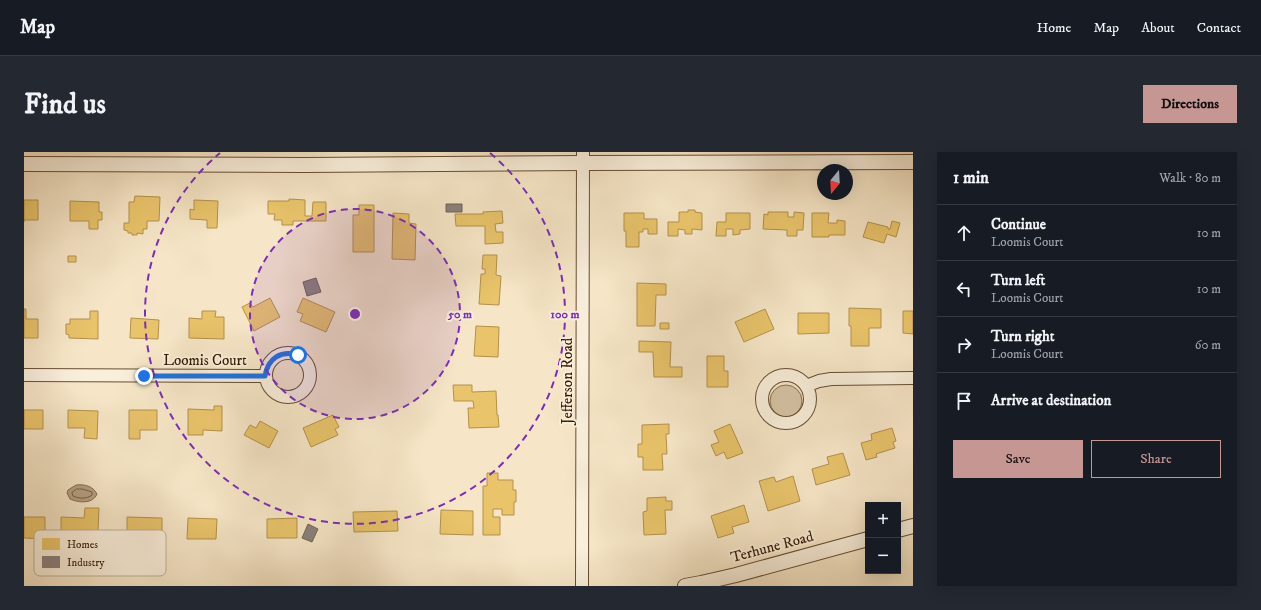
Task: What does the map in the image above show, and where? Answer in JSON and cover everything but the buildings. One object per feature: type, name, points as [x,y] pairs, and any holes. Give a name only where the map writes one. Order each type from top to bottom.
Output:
[{"type":"street","points":[[24,164],[304,165],[583,157],[913,162]]},
{"type":"street","name":"Jefferson Road","points":[[582,586],[583,157]]},
{"type":"street","name":"Loomis Court","points":[[24,376],[265,376]]},
{"type":"street","points":[[806,386],[819,381],[831,379],[913,378]]},
{"type":"street","points":[[901,529],[913,526]]},
{"type":"street","name":"Terhune Road","points":[[685,586],[722,578],[865,540]]},
{"type":"shaded area","points":[[786,385],[792,386],[799,392],[802,401],[801,407],[795,414],[786,417],[780,416],[773,410],[770,401],[771,395],[777,388]]},
{"type":"water","points":[[76,485],[88,486],[97,494],[92,500],[85,502],[70,499],[67,493],[68,490]]},
{"type":"route","points":[[144,376],[265,376],[266,368],[276,356],[283,353],[298,355]]}]
